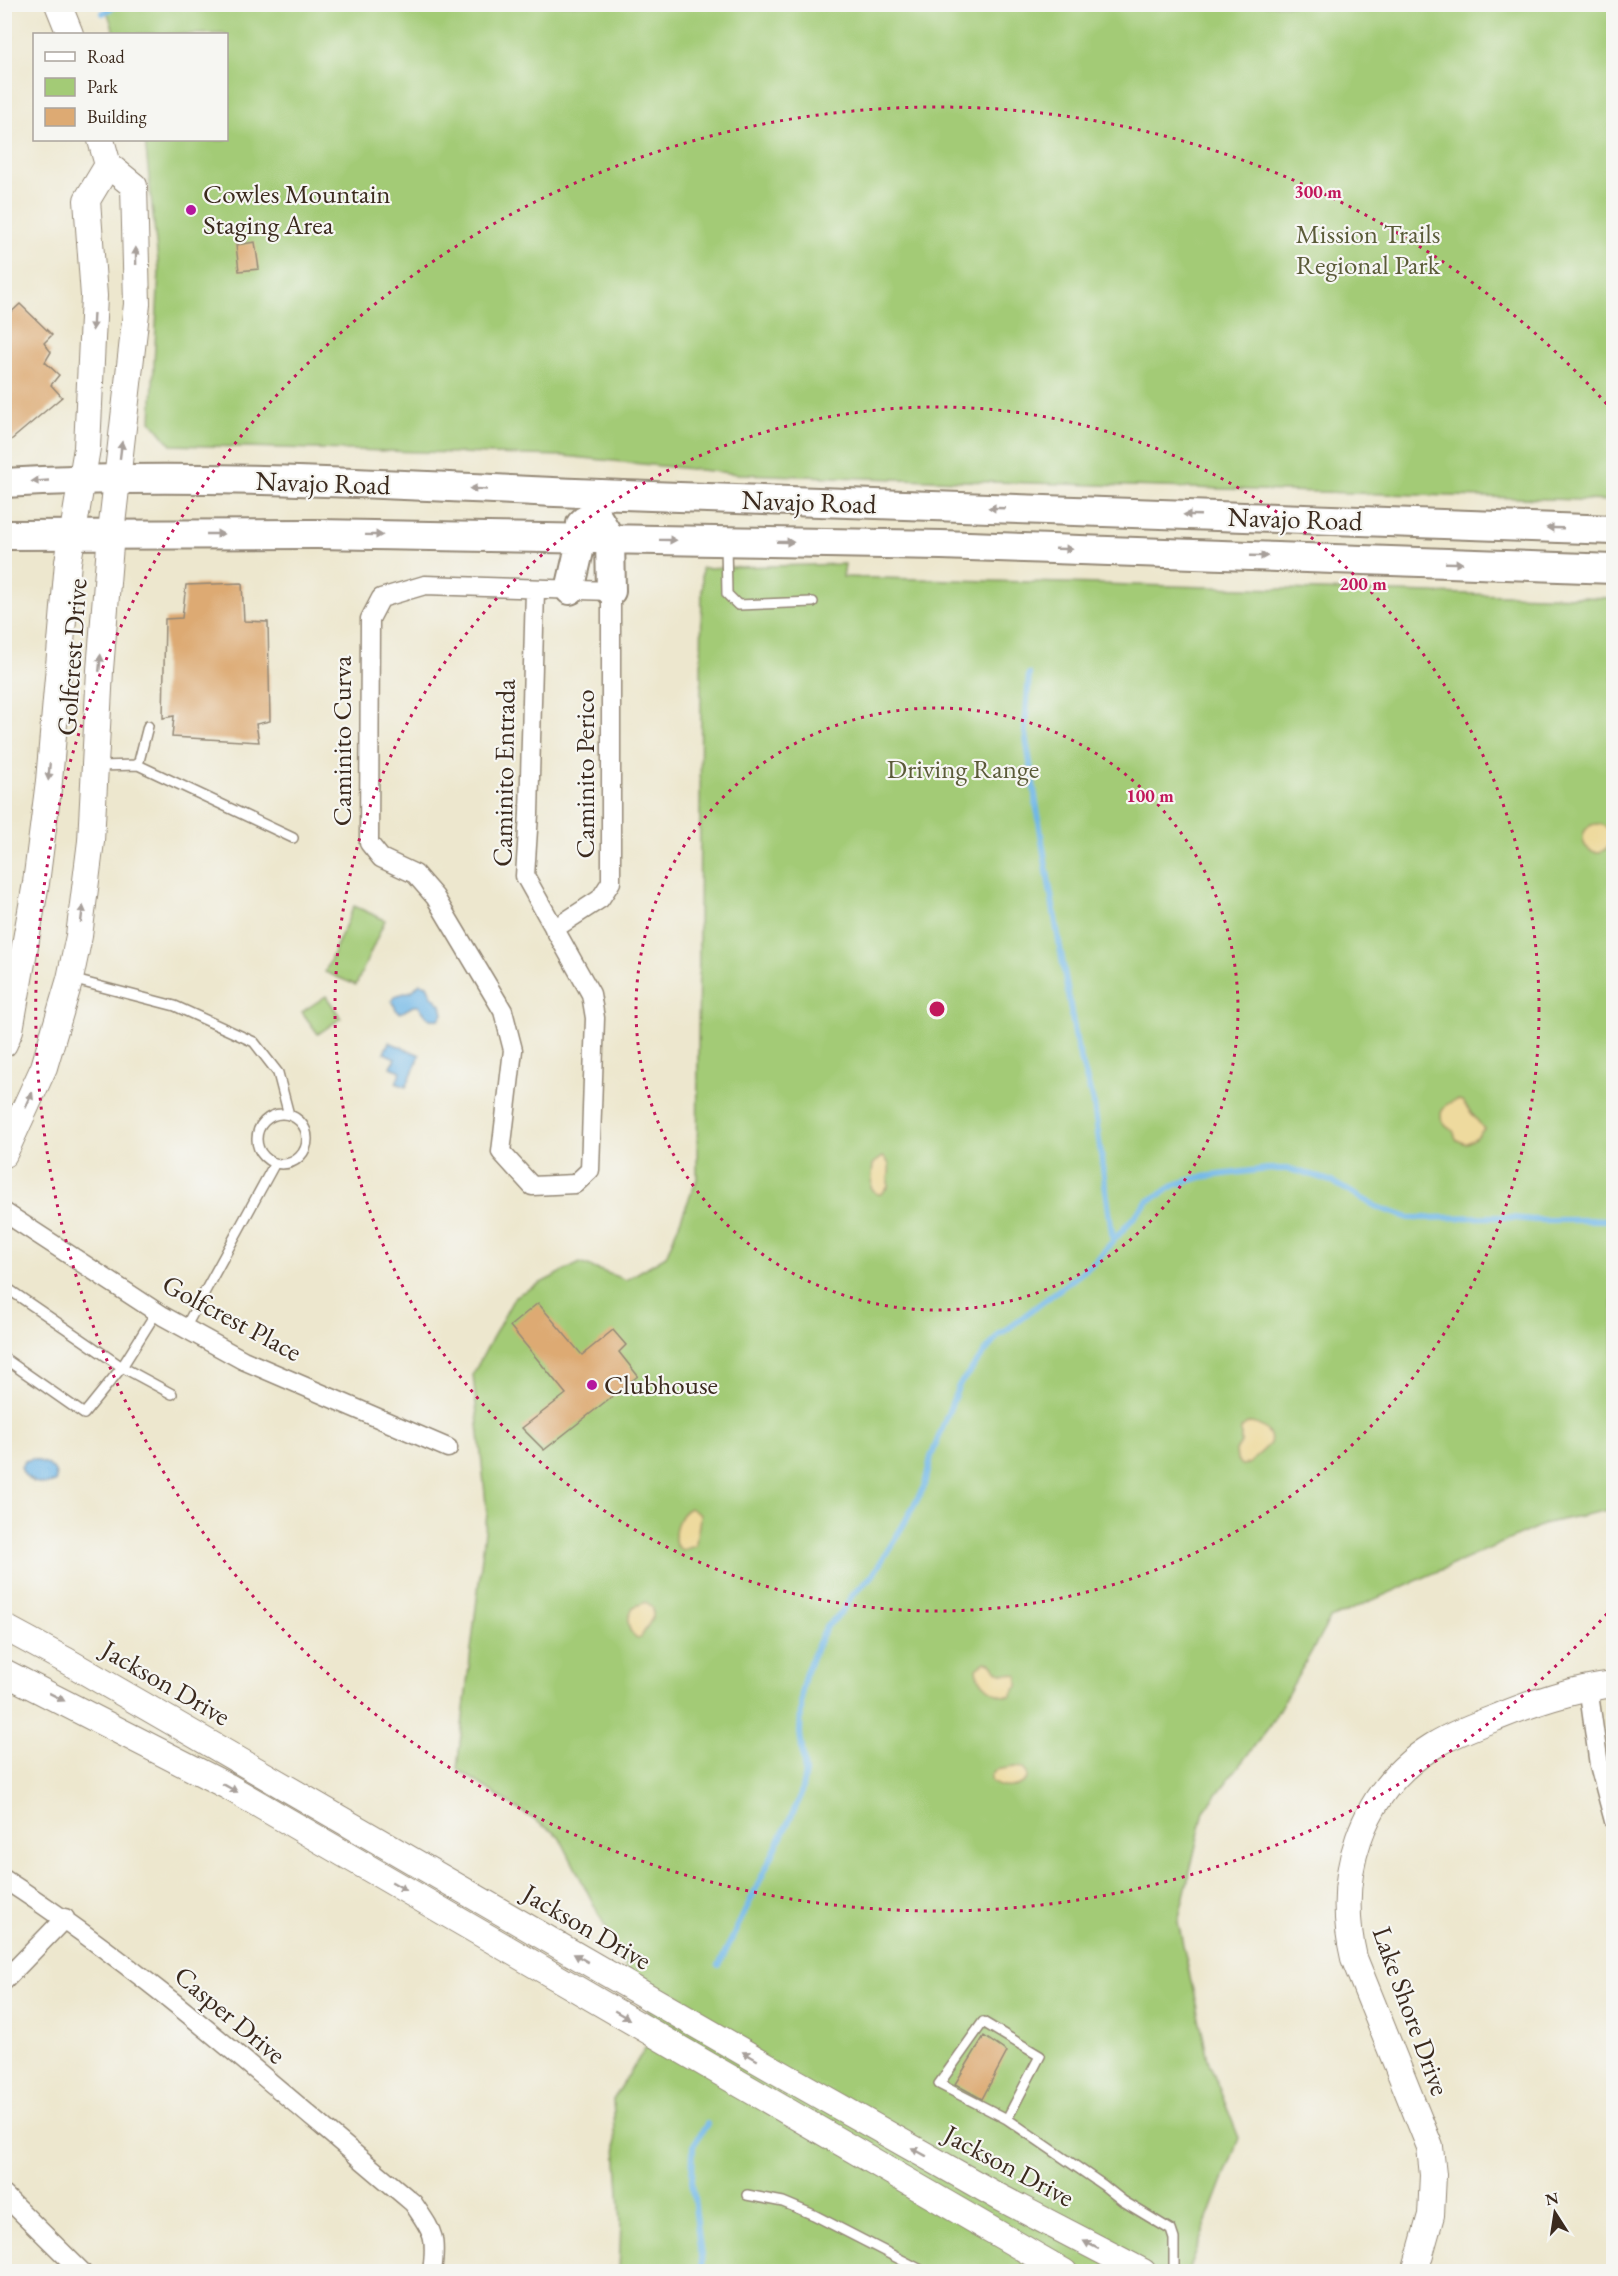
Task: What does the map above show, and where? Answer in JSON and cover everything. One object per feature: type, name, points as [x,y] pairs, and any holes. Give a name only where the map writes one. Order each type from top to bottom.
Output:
[{"type":"main road","points":[[58,4],[70,33]]},
{"type":"main road","points":[[101,141],[108,165]]},
{"type":"main road","name":"Golfcrest Drive","points":[[4,1044],[10,1030],[36,883],[49,781],[68,562],[87,448],[94,296],[87,200],[108,165],[134,186],[138,304],[111,533],[100,670],[91,841],[79,936],[70,978],[44,1067],[4,1154]]},
{"type":"main road","name":"Navajo Road","points":[[4,483],[82,480],[301,481],[536,492],[1614,530]]},
{"type":"main road","points":[[536,492],[593,510],[754,516],[835,503]]},
{"type":"main road","points":[[570,590],[582,538],[581,525],[593,510]]},
{"type":"main road","points":[[593,510],[610,538],[611,591]]},
{"type":"main road","name":"Navajo Road","points":[[4,535],[316,534],[610,538],[941,545],[1614,569]]},
{"type":"main road","name":"Jackson Drive","points":[[4,1628],[67,1660],[771,2068],[999,2197],[1143,2271]]},
{"type":"main road","points":[[4,1672],[226,1786],[1064,2271]]},
{"type":"main road","name":"Lake Shore Drive","points":[[1415,2271],[1431,2215],[1430,2147],[1354,1958],[1348,1935],[1347,1895],[1357,1841],[1379,1799],[1394,1779],[1432,1747],[1453,1735],[1537,1700],[1588,1687],[1614,1684]]},
{"type":"street","name":"Caminito Curva","points":[[535,590],[425,585],[381,598],[370,619],[369,843],[381,858],[414,874],[435,897],[503,1011],[513,1050],[501,1152],[532,1186],[576,1184],[590,1170],[591,1157]]},
{"type":"street","points":[[535,590],[611,591]]},
{"type":"street","name":"Caminito Entrada","points":[[535,590],[529,814],[525,876],[591,994],[595,1018],[591,1157]]},
{"type":"street","name":"Caminito Perico","points":[[554,929],[600,899],[611,882],[611,591]]},
{"type":"street","name":"Golfcrest Place","points":[[4,1212],[157,1311],[243,1360],[448,1448]]},
{"type":"street","points":[[1588,1687],[1599,1765],[1614,1821]]},
{"type":"street","name":"Casper Drive","points":[[4,1879],[65,1918],[141,1976],[413,2203],[433,2231],[435,2245],[432,2271]]},
{"type":"street","points":[[4,1981],[65,1918]]},
{"type":"street","points":[[4,2195],[82,2271]]},
{"type":"lane","points":[[726,541],[727,594],[738,606],[813,602]]},
{"type":"lane","points":[[138,765],[148,726]]},
{"type":"lane","points":[[95,766],[138,765],[292,838]]},
{"type":"lane","points":[[70,978],[175,1006],[254,1042],[278,1073],[289,1115]]},
{"type":"lane","points":[[289,1115],[303,1126],[306,1143],[297,1158],[290,1162],[274,1163],[262,1154],[258,1147],[259,1129],[271,1116],[289,1115]]},
{"type":"lane","points":[[185,1328],[274,1163]]},
{"type":"lane","points":[[4,1286],[122,1367],[172,1394]]},
{"type":"lane","points":[[4,1358],[84,1414],[122,1367],[157,1311]]},
{"type":"lane","points":[[1007,2119],[1040,2056],[982,2022],[939,2084],[1007,2119],[1123,2201],[1171,2230],[1174,2239],[1174,2271]]},
{"type":"lane","points":[[747,2195],[783,2202],[862,2238],[925,2271]]},
{"type":"green space","name":"Mission Trails Regional Park","points":[[105,5],[1613,5],[1613,501],[739,474],[564,456],[171,445],[151,421],[159,271],[145,141],[228,141],[228,33],[115,33]]},
{"type":"green space","name":"Driving Range","points":[[845,564],[843,577],[1613,598],[1613,1509],[1547,1523],[1330,1619],[1269,1727],[1204,1811],[1178,1922],[1209,2063],[1239,2138],[1188,2271],[619,2271],[621,2223],[613,2100],[657,2029],[559,1836],[457,1769],[487,1514],[473,1374],[515,1296],[580,1263],[626,1280],[666,1256],[697,1179],[702,568]]},
{"type":"green space","points":[[354,906],[385,920],[356,985],[325,972]]},
{"type":"green space","points":[[326,996],[341,1018],[318,1034],[302,1012]]},
{"type":"sand","points":[[1597,824],[1607,828],[1611,838],[1607,848],[1597,852],[1587,848],[1583,838],[1587,828]]},
{"type":"sand","points":[[1458,1100],[1462,1101],[1484,1129],[1466,1144],[1457,1140],[1441,1116],[1446,1105]]},
{"type":"sand","points":[[883,1157],[889,1167],[888,1187],[881,1194],[877,1194],[871,1188],[873,1164]]},
{"type":"sand","points":[[1248,1423],[1264,1428],[1271,1439],[1267,1447],[1249,1464],[1241,1465],[1237,1460],[1236,1451],[1241,1443],[1241,1429]]},
{"type":"sand","points":[[690,1508],[700,1515],[696,1546],[682,1550],[676,1545],[675,1535],[679,1519]]},
{"type":"sand","points":[[646,1602],[653,1608],[653,1617],[641,1637],[637,1638],[630,1631],[629,1616],[633,1607]]},
{"type":"sand","points":[[985,1662],[991,1663],[1001,1673],[1018,1676],[1018,1686],[1010,1696],[993,1692],[983,1684],[977,1668]]},
{"type":"sand","points":[[1022,1768],[1027,1773],[1027,1779],[1019,1785],[1004,1787],[991,1781],[991,1775],[995,1770]]},
{"type":"water","points":[[420,983],[427,985],[432,996],[441,1005],[443,1014],[439,1019],[429,1018],[419,1006],[413,1006],[401,1013],[397,1011],[392,1001],[394,996],[412,991]]},
{"type":"water","points":[[389,1042],[420,1055],[406,1087],[396,1083],[401,1071],[391,1067],[395,1058],[384,1053]]},
{"type":"water","points":[[32,1459],[53,1469],[55,1482],[45,1484],[34,1482],[26,1476],[21,1466],[25,1461]]},
{"type":"building","points":[[255,242],[259,269],[239,271],[236,245]]},
{"type":"building","points":[[20,304],[52,335],[44,343],[51,352],[45,362],[59,375],[51,385],[62,397],[4,446],[4,319]]},
{"type":"building","points":[[242,583],[244,621],[268,622],[270,721],[256,724],[259,742],[172,737],[174,716],[163,718],[165,619],[182,618],[186,585]]},
{"type":"building","name":"Clubhouse","points":[[538,1303],[582,1355],[613,1330],[626,1345],[619,1352],[638,1376],[544,1450],[522,1428],[566,1394],[510,1326]]},
{"type":"building","points":[[984,2036],[1007,2052],[982,2099],[955,2084]]},
{"type":"waterway","points":[[103,13],[118,4]]},
{"type":"waterway","points":[[1029,674],[1025,731],[1077,1046],[1094,1105],[1113,1240]]},
{"type":"waterway","points":[[719,1965],[800,1798],[805,1773],[800,1733],[802,1689],[806,1672],[826,1627],[841,1613],[853,1594],[873,1575],[925,1485],[931,1457],[959,1385],[998,1336],[1094,1263],[1147,1202],[1177,1184],[1201,1177],[1267,1169],[1288,1169],[1333,1182],[1377,1207],[1409,1218],[1502,1217],[1535,1220],[1614,1220]]},
{"type":"waterway","points":[[703,2272],[692,2181],[693,2146],[707,2124]]},
{"type":"place","name":"Cowles Mountain Staging Area","points":[[191,210]]},
{"type":"place","name":"Clubhouse","points":[[592,1385]]}]
